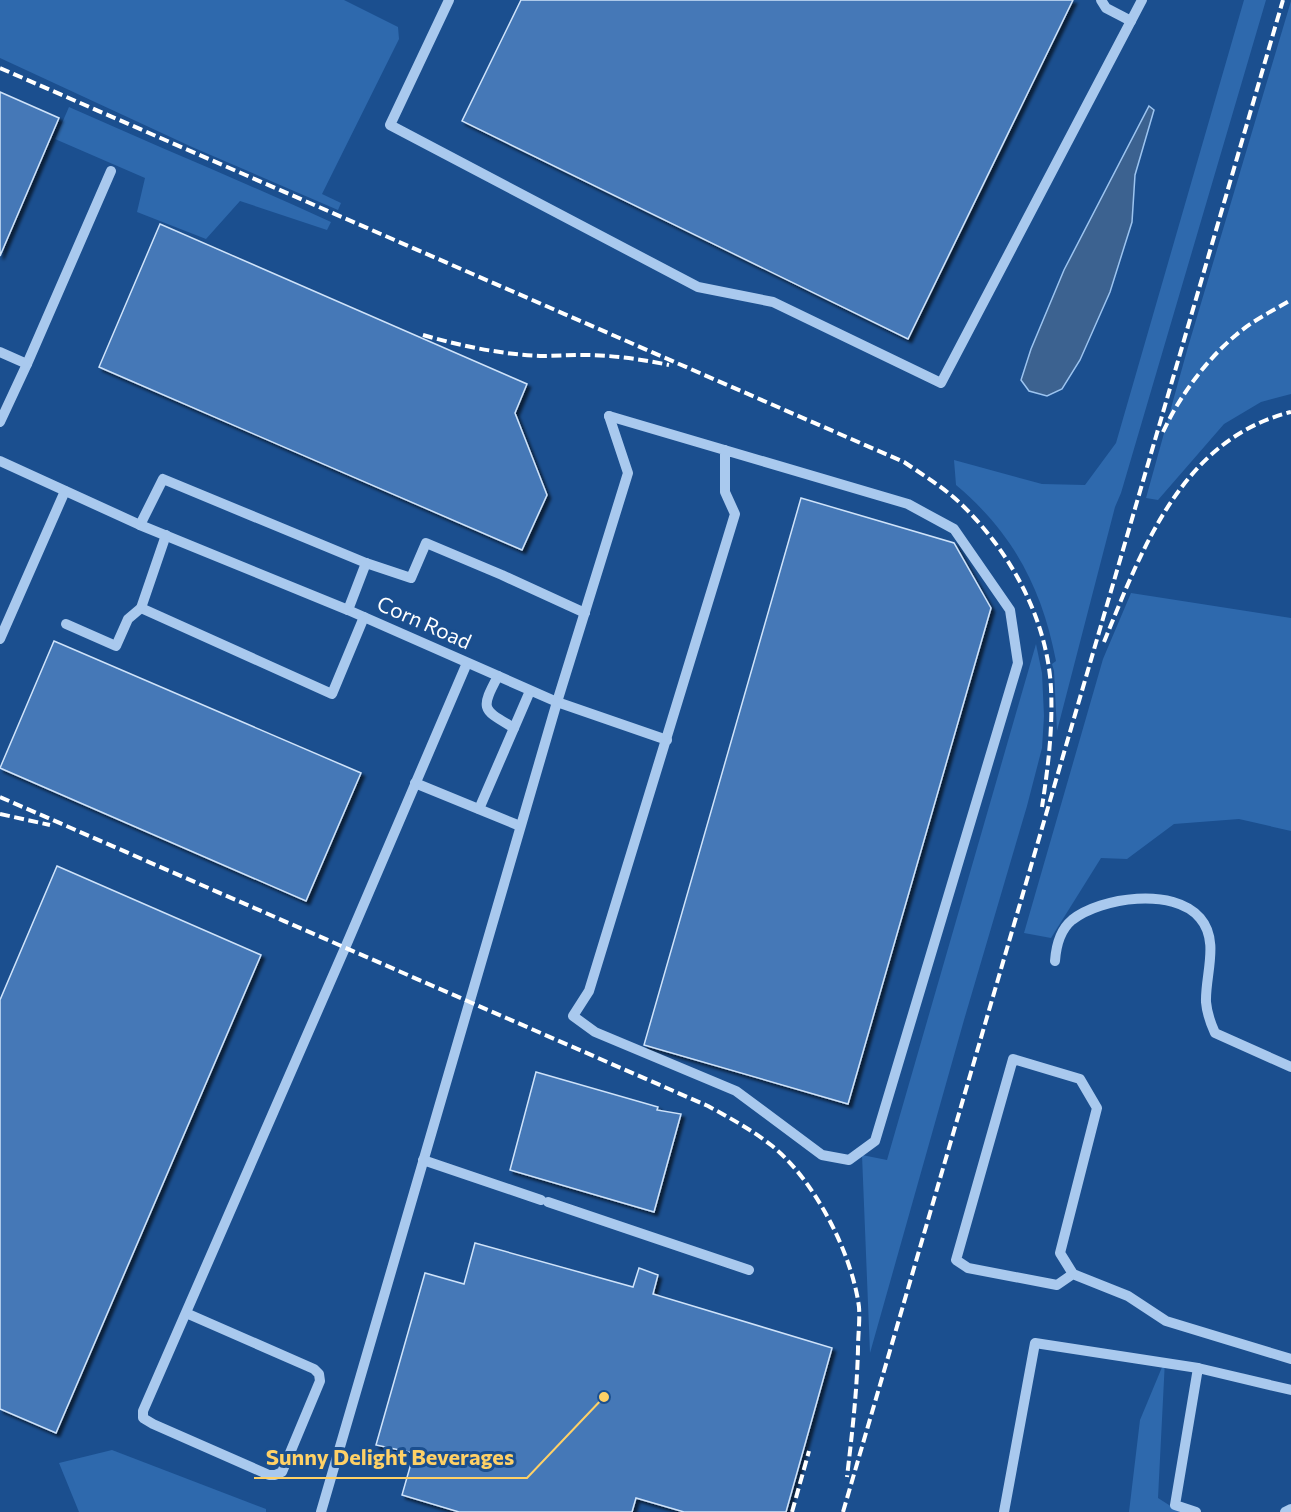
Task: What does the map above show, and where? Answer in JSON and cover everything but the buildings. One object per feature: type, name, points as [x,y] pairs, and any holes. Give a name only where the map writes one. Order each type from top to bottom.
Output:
[{"type":"street","points":[[449,0],[390,125],[698,287],[773,302],[941,383],[1142,0]]},
{"type":"street","points":[[1101,0],[1106,8],[1131,21]]},
{"type":"street","points":[[0,422],[111,171]]},
{"type":"street","points":[[0,352],[27,363]]},
{"type":"street","points":[[321,1512],[520,826],[628,473],[609,416],[725,450],[908,504],[954,529],[1010,610],[1017,663],[875,1141],[849,1160],[822,1155],[736,1091],[595,1032],[573,1016],[589,991],[735,514],[725,492],[725,450]]},
{"type":"street","name":"Corn Road","points":[[1,465],[348,610],[530,691],[667,740]]},
{"type":"street","points":[[140,525],[163,479],[366,563],[411,578],[426,543],[585,613]]},
{"type":"street","points":[[0,639],[65,491]]},
{"type":"street","points":[[66,624],[116,646],[128,619],[141,608],[166,535]]},
{"type":"street","points":[[348,610],[366,563]]},
{"type":"street","points":[[141,608],[332,694],[363,617]]},
{"type":"street","points":[[186,1313],[319,1374],[320,1381],[282,1472],[269,1475],[153,1424],[143,1418],[143,1411],[467,663]]},
{"type":"street","points":[[498,676],[486,699],[487,710],[514,728]]},
{"type":"street","points":[[479,809],[530,691]]},
{"type":"street","points":[[416,783],[520,826]]},
{"type":"street","points":[[1055,961],[1056,947],[1064,930],[1071,921],[1097,905],[1133,898],[1175,902],[1197,914],[1209,935],[1210,954],[1206,1000],[1208,1018],[1215,1033],[1291,1067]]},
{"type":"street","points":[[1073,1274],[1057,1285],[968,1268],[956,1260],[1013,1059],[1080,1079],[1096,1108],[1060,1253],[1073,1274],[1128,1296],[1166,1321],[1291,1359]]},
{"type":"street","points":[[423,1160],[748,1270]]},
{"type":"street","points":[[1004,1512],[1035,1343],[1198,1368],[1291,1390]]},
{"type":"street","points":[[1196,1512],[1175,1505],[1198,1368]]},
{"type":"street","points":[[1285,1512],[1291,1509]]},
{"type":"shaded area","points":[[0,0],[344,0],[398,27],[399,39],[322,194],[341,203],[338,210],[192,147],[0,58]]},
{"type":"shaded area","points":[[1244,0],[1266,0],[1115,507],[1057,731],[1052,664],[1056,661],[1042,609],[1022,564],[1009,543],[994,522],[956,485],[954,460],[1042,484],[1085,485],[1116,443]]},
{"type":"shaded area","points":[[1291,1],[1291,394],[1261,402],[1224,424],[1158,500],[1146,498],[1188,347]]},
{"type":"shaded area","points":[[1149,106],[1154,110],[1135,175],[1132,222],[1110,292],[1080,360],[1062,389],[1047,396],[1029,391],[1021,380],[1031,349],[1064,270]]},
{"type":"shaded area","points":[[69,107],[331,222],[327,230],[240,201],[206,239],[137,212],[145,178],[55,139]]},
{"type":"shaded area","points":[[1131,593],[1291,618],[1291,831],[1239,819],[1174,824],[1127,859],[1101,858],[1051,938],[1024,933],[1103,659]]},
{"type":"shaded area","points":[[1036,644],[1042,673],[1044,716],[1042,748],[870,1353],[862,1155],[887,1160]]},
{"type":"shaded area","points":[[1165,1360],[1158,1498],[1180,1512],[1129,1512],[1140,1420]]},
{"type":"shaded area","points":[[112,1450],[266,1509],[266,1512],[79,1512],[59,1463]]},
{"type":"railway","points":[[843,1512],[1283,0]]},
{"type":"railway","points":[[0,68],[904,462],[933,481],[960,503],[995,542],[1010,564],[1034,611],[1048,662],[1051,688],[1050,748],[1042,807]]},
{"type":"railway","points":[[1163,432],[1185,393],[1214,356],[1249,325],[1291,300]]},
{"type":"railway","points":[[423,335],[466,346],[510,353],[540,356],[604,356],[669,365]]},
{"type":"railway","points":[[1104,642],[1151,535],[1171,502],[1194,472],[1221,446],[1253,426],[1291,412]]},
{"type":"railway","points":[[0,797],[708,1106],[749,1129],[771,1145],[802,1177],[816,1197],[839,1241],[855,1286],[859,1307],[857,1365],[847,1477]]},
{"type":"railway","points":[[0,814],[50,825]]},
{"type":"railway","points":[[792,1512],[809,1451]]},
{"type":"place","name":"Sunny Delight Beverages","points":[[604,1397]]}]
